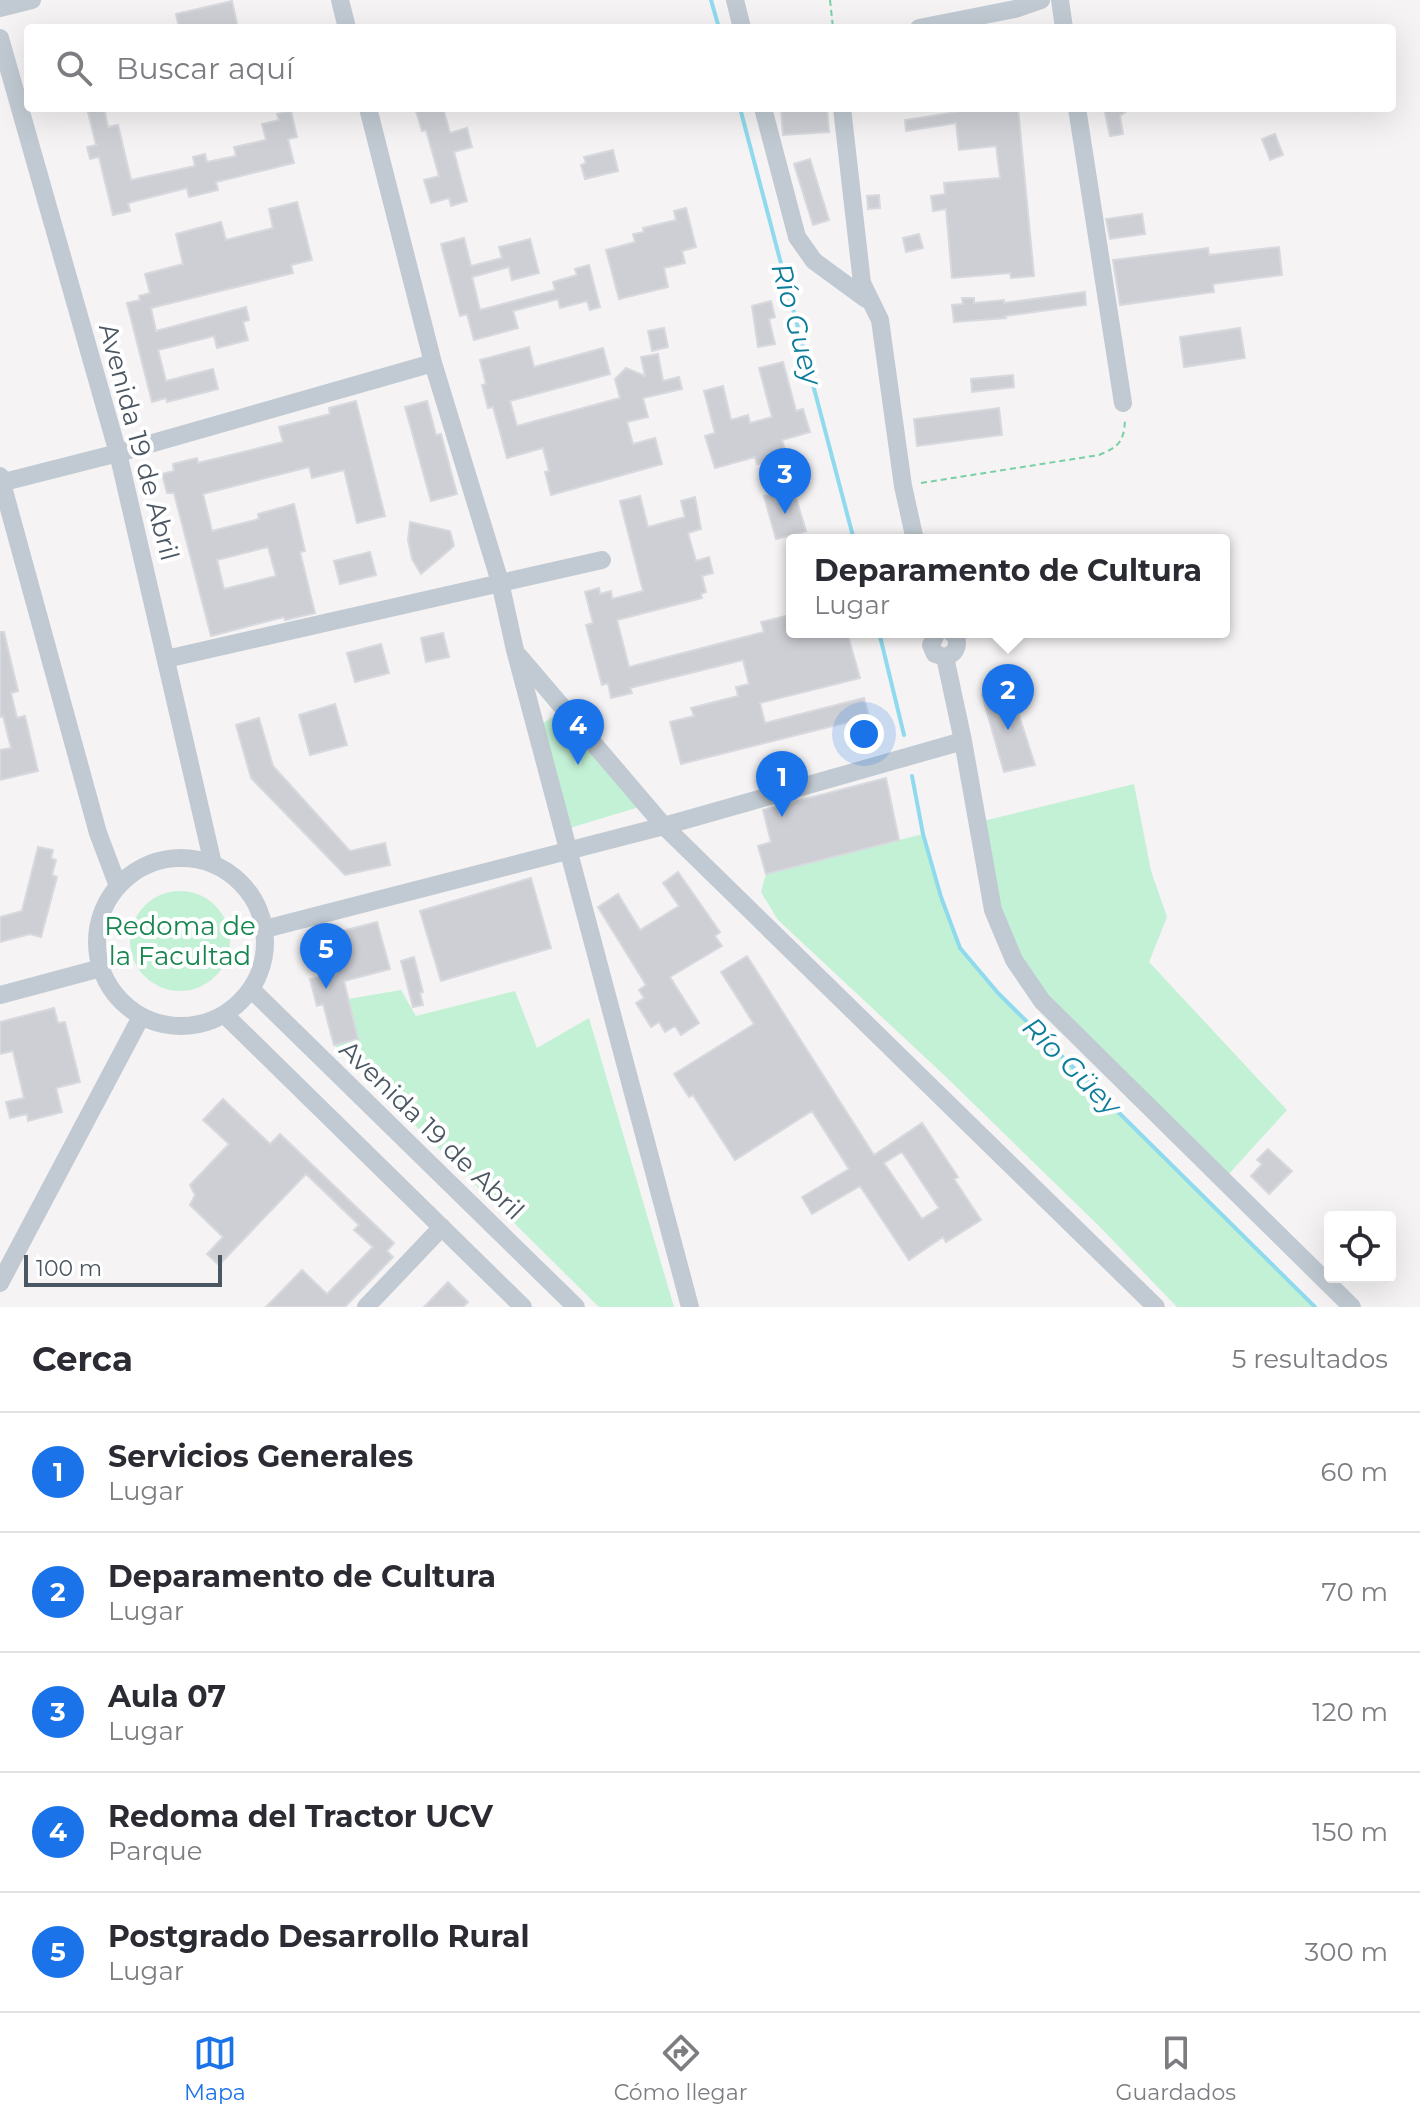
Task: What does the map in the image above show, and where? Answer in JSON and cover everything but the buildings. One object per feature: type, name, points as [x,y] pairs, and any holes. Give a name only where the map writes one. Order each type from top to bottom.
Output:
[{"type":"lane","points":[[0,8],[32,0]]},
{"type":"lane","points":[[340,0],[346,24]]},
{"type":"lane","points":[[735,0],[741,24]]},
{"type":"lane","points":[[939,24],[1015,9],[1041,0]]},
{"type":"lane","points":[[1060,0],[1063,24]]},
{"type":"lane","name":"Avenida 19 de Abril","points":[[0,38],[118,453],[213,864]]},
{"type":"lane","points":[[369,112],[433,363],[500,582],[515,650],[690,1307]]},
{"type":"lane","points":[[764,112],[797,237],[814,261],[871,303]]},
{"type":"lane","points":[[842,112],[862,283],[880,320],[903,486],[914,534]]},
{"type":"lane","points":[[1078,112],[1123,403]]},
{"type":"lane","points":[[118,886],[98,833],[1,481],[118,453],[433,363]]},
{"type":"lane","points":[[166,659],[602,560]]},
{"type":"lane","points":[[934,638],[931,645],[935,654],[945,657]]},
{"type":"lane","points":[[945,657],[957,648],[956,638]]},
{"type":"lane","points":[[515,650],[664,826],[1156,1307]]},
{"type":"lane","points":[[945,657],[993,910],[1014,960],[1042,1001],[1352,1307]]},
{"type":"lane","points":[[265,929],[664,826],[963,741]]},
{"type":"lane","points":[[168,858],[192,858],[213,864],[246,888],[261,914],[265,929],[265,955],[252,990],[225,1015],[207,1024],[184,1027],[161,1025],[141,1017],[112,990],[101,968],[98,935],[101,917],[118,886],[144,866],[168,858]]},
{"type":"lane","points":[[0,995],[101,968]]},
{"type":"lane","name":"Avenida 19 de Abril","points":[[252,990],[576,1307]]},
{"type":"lane","points":[[225,1015],[523,1307]]},
{"type":"lane","points":[[0,1283],[141,1017]]},
{"type":"lane","points":[[366,1307],[442,1227]]},
{"type":"path","points":[[830,0],[833,24]]},
{"type":"path","points":[[903,486],[1099,455],[1117,447],[1124,436],[1123,403]]},
{"type":"green space","points":[[556,715],[639,807],[570,828],[543,723]]},
{"type":"green space","points":[[1134,784],[1151,871],[1167,917],[1149,962],[1287,1110],[1227,1176],[1045,998],[1019,958],[996,909],[983,821]]},
{"type":"green space","points":[[923,834],[960,948],[998,993],[1315,1307],[1177,1307],[944,1075],[778,920],[761,892],[766,874]]},
{"type":"green space","name":"Redoma de la Facultad","points":[[180,891],[208,899],[222,913],[230,941],[222,969],[208,983],[180,991],[152,983],[138,969],[130,941],[138,913],[152,899]]},
{"type":"green space","points":[[401,990],[416,1016],[515,991],[537,1048],[589,1018],[674,1307],[599,1307],[334,1045],[358,1039],[348,999]]},
{"type":"waterway","name":"Río Guey","points":[[711,0],[718,24]]},
{"type":"waterway","name":"Río Guey","points":[[741,112],[852,534]]},
{"type":"waterway","name":"Río Guey","points":[[880,638],[904,735]]},
{"type":"waterway","name":"Río Güey","points":[[912,776],[923,834],[960,948],[998,993],[1315,1307]]},
{"type":"place","name":"Aula 07","points":[[785,514]]},
{"type":"place","name":"Deparamento de Cultura","points":[[1008,730]]},
{"type":"place","name":"Redoma del Tractor UCV","points":[[578,765]]},
{"type":"place","name":"Servicios Generales","points":[[782,817]]},
{"type":"place","name":"Postgrado Desarrollo Rural","points":[[326,989]]}]
